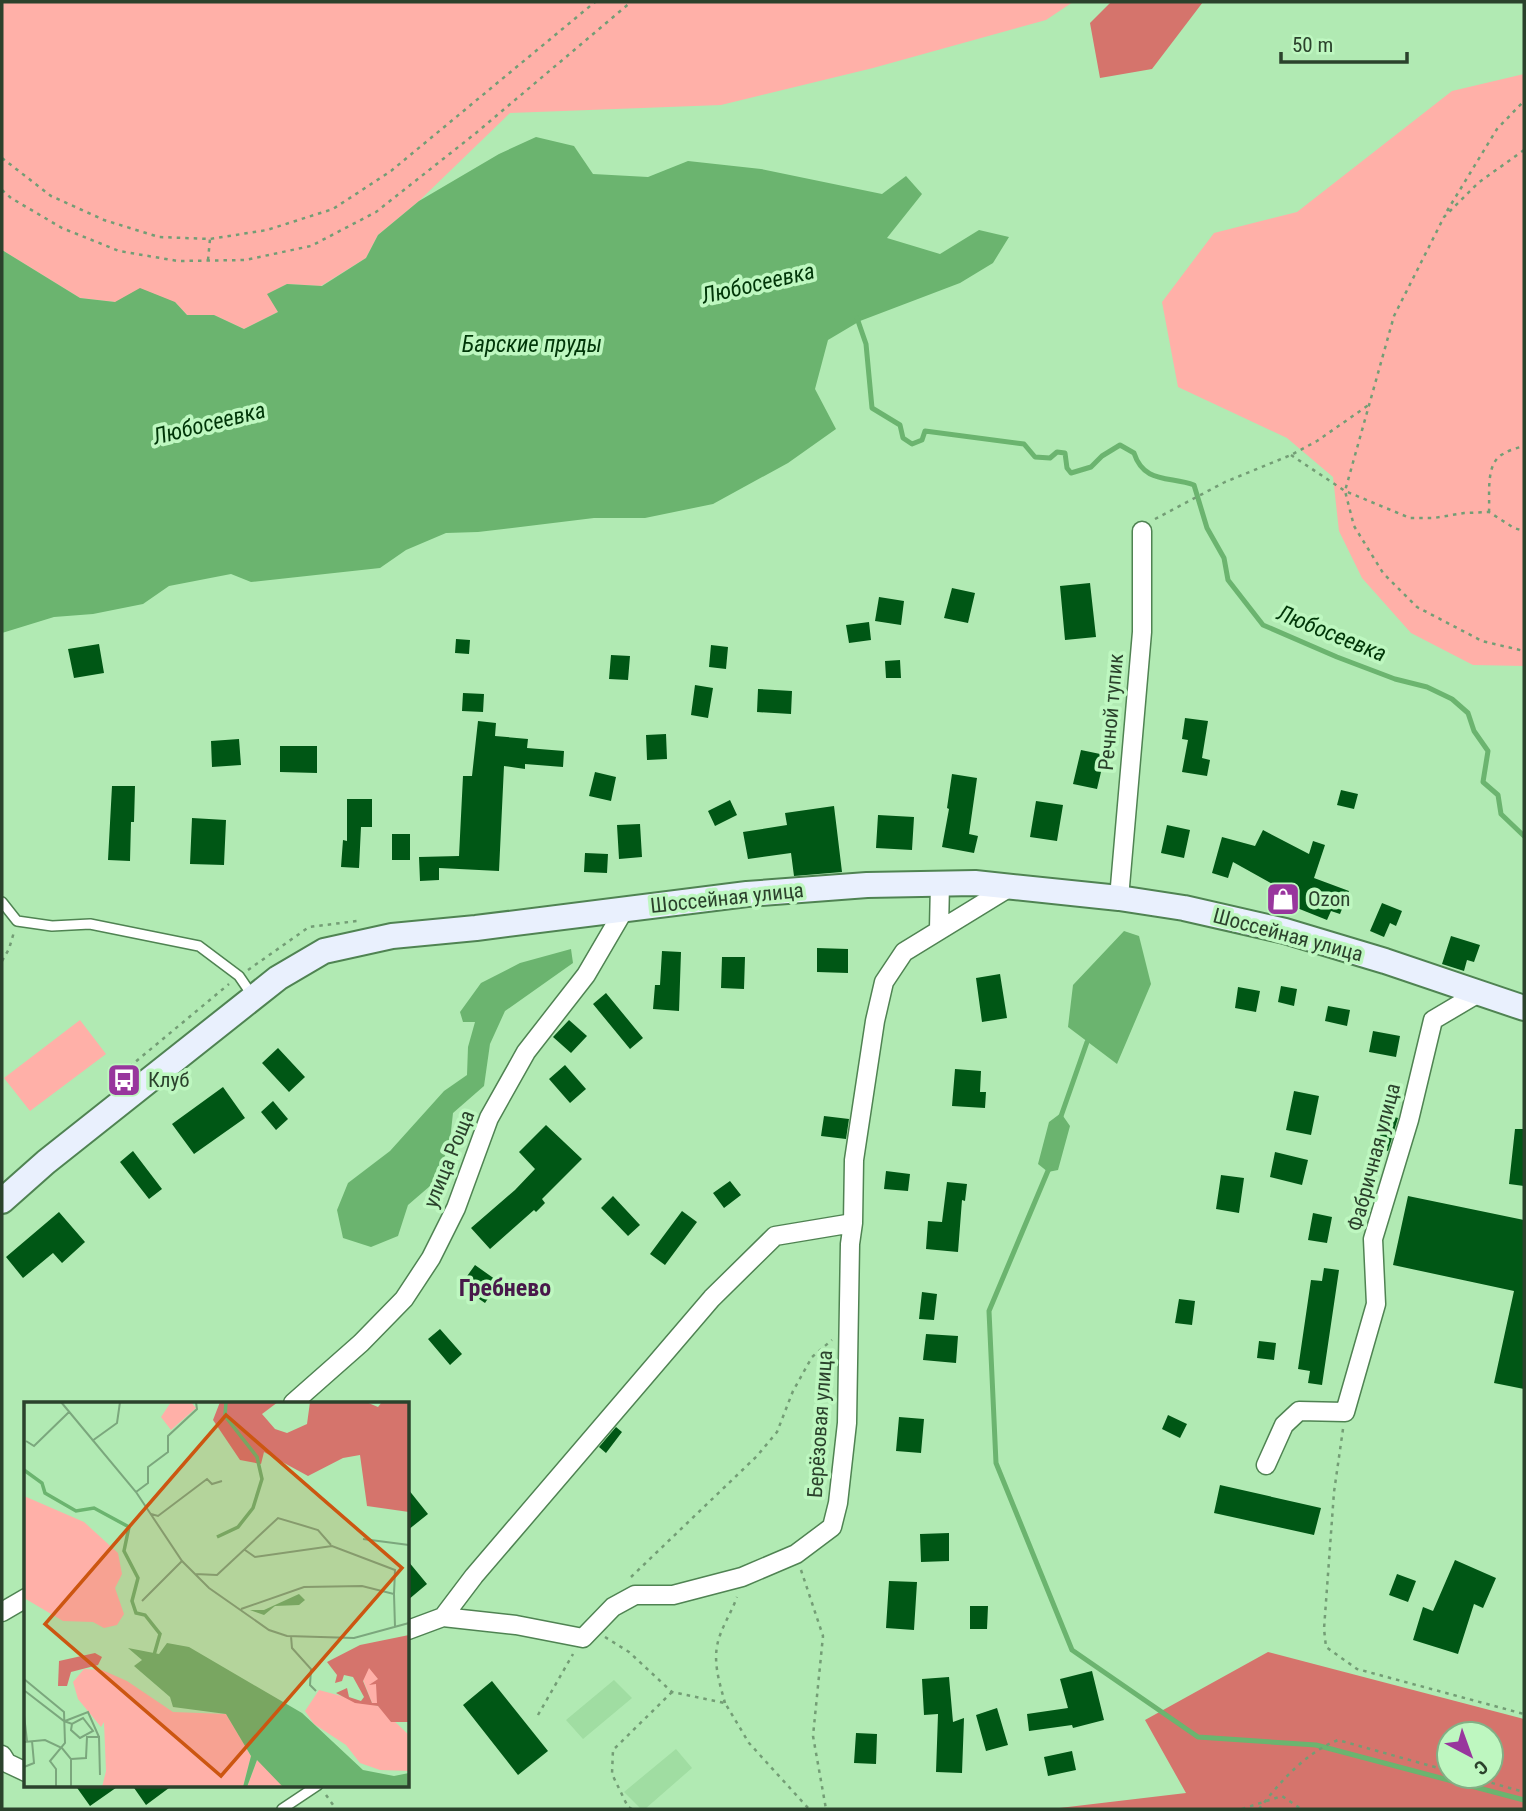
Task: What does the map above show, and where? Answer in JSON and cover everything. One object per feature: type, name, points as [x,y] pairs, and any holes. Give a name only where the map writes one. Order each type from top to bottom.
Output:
[{"type":"street","name":"Речной тупик","points":[[1119,898],[1142,632],[1148,525]]},
{"type":"street","name":"Шоссейная улица","points":[[2,1200],[278,978],[324,951],[392,936],[747,894],[940,883],[1010,887],[1119,898],[1184,908],[1285,931],[1385,961],[1524,1009]]},
{"type":"street","points":[[939,929],[940,883]]},
{"type":"street","name":"Берёзовая улица","points":[[583,1638],[612,1607],[635,1594],[673,1595],[742,1577],[796,1554],[832,1527],[838,1503],[847,1423],[854,1160],[875,1021],[884,982],[904,952],[1010,887]]},
{"type":"street","name":"улица Роща","points":[[294,1402],[361,1343],[404,1299],[431,1258],[456,1208],[489,1118],[526,1052],[586,975],[624,910]]},
{"type":"street","name":"Фабричная улица","points":[[1345,1412],[1376,1304],[1373,1239],[1409,1120],[1433,1020],[1477,993]]},
{"type":"street","points":[[443,1617],[474,1576],[712,1298],[775,1236],[853,1223]]},
{"type":"street","points":[[1266,1465],[1284,1425],[1299,1411],[1345,1412]]},
{"type":"street","points":[[2,1612],[24,1599]]},
{"type":"street","points":[[410,1629],[443,1617],[516,1625],[583,1638]]},
{"type":"street","points":[[2,1755],[7,1763],[24,1771]]},
{"type":"lane","points":[[2,902],[17,921],[52,926],[90,924],[199,946],[239,976],[253,997]]},
{"type":"lane","points":[[282,1809],[316,1786]]},
{"type":"path","points":[[2,158],[51,196],[104,220],[159,237],[210,239],[268,230],[333,209],[391,171],[594,2]]},
{"type":"path","points":[[2,190],[62,228],[119,251],[178,261],[208,261],[245,260],[311,246],[376,212],[631,2]]},
{"type":"path","points":[[1524,101],[1497,129],[1444,217],[1394,316],[1345,491],[1354,526],[1383,573],[1417,607],[1482,641],[1524,651]]},
{"type":"path","points":[[1444,217],[1478,183],[1524,150]]},
{"type":"path","points":[[208,261],[210,239]]},
{"type":"path","points":[[1148,525],[1225,482],[1291,455],[1317,441],[1370,404]]},
{"type":"path","points":[[1489,512],[1490,484],[1495,461],[1501,454],[1524,446]]},
{"type":"path","points":[[1291,455],[1345,491],[1410,518],[1489,512],[1514,528],[1524,531]]},
{"type":"path","points":[[2,961],[9,949],[17,921]]},
{"type":"path","points":[[630,1578],[757,1456],[777,1432],[793,1391],[812,1357],[848,1324]]},
{"type":"path","points":[[1345,1412],[1334,1492],[1325,1647],[1357,1669],[1524,1714]]},
{"type":"path","points":[[796,1554],[823,1636],[813,1736],[825,1809]]},
{"type":"path","points":[[742,1577],[732,1612],[719,1638],[715,1667],[725,1703],[749,1743],[809,1809]]},
{"type":"path","points":[[538,1715],[583,1638],[605,1637],[629,1652],[672,1692],[725,1703]]},
{"type":"path","points":[[632,1809],[628,1807],[612,1774],[612,1750],[672,1692]]},
{"type":"path","points":[[1259,1809],[1290,1773],[1325,1745],[1338,1740],[1435,1767]]},
{"type":"path","points":[[1505,1787],[1524,1792]]},
{"type":"path","points":[[324,1793],[336,1809]]},
{"type":"path","points":[[1242,1809],[1282,1796],[1301,1809]]},
{"type":"shaded area","points":[[2,2],[1073,2],[1046,20],[873,68],[721,105],[510,113],[419,201],[378,235],[366,258],[321,286],[287,284],[268,294],[278,312],[244,329],[214,315],[187,315],[175,302],[115,302],[80,298],[2,250]]},
{"type":"shaded area","points":[[1111,2],[1203,2],[1152,69],[1100,78],[1090,23]]},
{"type":"shaded area","points":[[1524,74],[1524,666],[1473,665],[1411,633],[1362,578],[1339,531],[1333,477],[1287,438],[1178,387],[1162,302],[1214,233],[1297,212],[1452,91]]},
{"type":"shaded area","points":[[80,1020],[106,1054],[30,1111],[4,1078]]},
{"type":"shaded area","points":[[1268,1652],[1524,1719],[1524,1809],[1051,1809],[1186,1793],[1145,1720]]},
{"type":"shaded area","points":[[614,1680],[632,1698],[583,1739],[566,1720]]},
{"type":"shaded area","points":[[676,1749],[692,1768],[645,1809],[641,1809],[624,1792]]},
{"type":"water","name":"Барские пруды","points":[[536,137],[574,146],[593,174],[648,177],[688,161],[761,169],[882,194],[906,176],[922,194],[887,238],[940,254],[979,230],[1009,237],[993,263],[960,283],[860,321],[828,340],[815,389],[836,429],[788,463],[713,504],[645,518],[594,518],[478,532],[446,533],[406,550],[380,568],[251,582],[231,574],[169,586],[143,604],[93,614],[54,617],[2,633],[2,250],[80,298],[115,302],[140,288],[175,302],[187,315],[214,315],[244,329],[278,312],[267,294],[287,284],[322,286],[366,258],[378,235],[419,201],[499,154]]},
{"type":"water","points":[[1124,931],[1139,936],[1151,984],[1117,1064],[1068,1027],[1073,985]]},
{"type":"water","points":[[571,949],[573,963],[505,1011],[490,1044],[484,1086],[453,1113],[450,1140],[437,1180],[408,1205],[398,1236],[371,1247],[343,1238],[337,1210],[348,1183],[390,1151],[444,1091],[467,1075],[468,1047],[475,1022],[463,1022],[460,1012],[481,983],[520,963]]},
{"type":"water","points":[[1061,1113],[1070,1126],[1058,1170],[1048,1172],[1038,1164],[1049,1122]]},
{"type":"building","points":[[1090,583],[1096,637],[1065,640],[1060,586]]},
{"type":"building","points":[[952,588],[975,593],[968,623],[944,618]]},
{"type":"building","points":[[879,597],[904,601],[901,625],[875,621]]},
{"type":"building","points":[[869,622],[871,640],[849,643],[846,625]]},
{"type":"building","points":[[456,639],[470,640],[469,654],[455,653]]},
{"type":"building","points":[[99,644],[104,673],[74,678],[68,649]]},
{"type":"building","points":[[711,645],[728,647],[726,669],[709,667]]},
{"type":"building","points":[[611,655],[630,656],[628,680],[609,679]]},
{"type":"building","points":[[900,660],[901,678],[886,678],[885,661]]},
{"type":"building","points":[[695,685],[713,688],[708,718],[691,715]]},
{"type":"building","points":[[758,689],[792,691],[791,714],[757,712]]},
{"type":"building","points":[[463,693],[484,694],[483,712],[462,711]]},
{"type":"building","points":[[1185,718],[1208,721],[1202,758],[1210,760],[1207,776],[1182,772],[1188,740],[1182,739]]},
{"type":"building","points":[[478,721],[496,723],[495,736],[528,739],[527,748],[564,751],[563,767],[525,764],[525,769],[504,766],[499,871],[439,868],[439,880],[420,881],[419,857],[459,856],[463,776],[472,776]]},
{"type":"building","points":[[666,734],[667,759],[647,760],[646,735]]},
{"type":"building","points":[[239,739],[241,765],[212,767],[211,741]]},
{"type":"building","points":[[280,746],[317,746],[317,773],[280,772]]},
{"type":"building","points":[[1081,750],[1105,755],[1097,789],[1073,784]]},
{"type":"building","points":[[595,772],[616,777],[611,801],[589,796]]},
{"type":"building","points":[[952,774],[977,778],[969,834],[978,836],[974,853],[942,847]]},
{"type":"building","points":[[112,786],[135,786],[130,861],[108,860]]},
{"type":"building","points":[[1341,790],[1358,794],[1354,809],[1337,805]]},
{"type":"building","points":[[347,799],[372,799],[372,827],[361,827],[359,868],[341,867],[343,840],[347,841]]},
{"type":"building","points":[[730,800],[737,815],[715,826],[708,811]]},
{"type":"building","points":[[1036,801],[1063,805],[1057,841],[1030,837]]},
{"type":"building","points":[[834,806],[842,872],[794,876],[791,853],[748,859],[743,832],[787,825],[785,813]]},
{"type":"building","points":[[878,815],[914,817],[912,850],[876,848]]},
{"type":"building","points":[[192,818],[226,820],[224,865],[190,864]]},
{"type":"building","points":[[640,824],[642,857],[619,859],[617,825]]},
{"type":"building","points":[[1167,825],[1190,830],[1184,858],[1161,853]]},
{"type":"building","points":[[1263,830],[1309,854],[1313,841],[1325,845],[1314,878],[1349,891],[1340,914],[1331,911],[1327,920],[1287,904],[1285,908],[1272,902],[1278,887],[1233,862],[1228,878],[1212,873],[1222,837],[1255,846]]},
{"type":"building","points":[[392,834],[410,834],[410,860],[392,860]]},
{"type":"building","points":[[585,853],[608,854],[607,873],[584,872]]},
{"type":"building","points":[[1382,903],[1402,911],[1396,926],[1390,923],[1384,937],[1370,931]]},
{"type":"building","points":[[1451,936],[1480,945],[1474,962],[1467,960],[1464,971],[1442,964]]},
{"type":"building","points":[[817,948],[848,949],[848,973],[817,972]]},
{"type":"building","points":[[662,951],[681,952],[679,1011],[653,1009],[655,985],[660,985]]},
{"type":"building","points":[[722,957],[745,957],[744,989],[721,988]]},
{"type":"building","points":[[1000,974],[1007,1018],[982,1022],[976,978]]},
{"type":"building","points":[[1281,986],[1297,989],[1294,1006],[1278,1002]]},
{"type":"building","points":[[1238,987],[1260,991],[1256,1012],[1235,1008]]},
{"type":"building","points":[[606,993],[643,1038],[630,1049],[593,1004]]},
{"type":"building","points":[[1328,1006],[1350,1010],[1347,1026],[1325,1021]]},
{"type":"building","points":[[569,1020],[587,1036],[571,1053],[553,1037]]},
{"type":"building","points":[[1373,1031],[1400,1036],[1396,1057],[1369,1052]]},
{"type":"building","points":[[278,1048],[305,1077],[289,1092],[262,1063]]},
{"type":"building","points":[[565,1065],[586,1089],[570,1103],[549,1079]]},
{"type":"building","points":[[955,1069],[981,1071],[980,1092],[986,1092],[985,1108],[952,1106]]},
{"type":"building","points":[[223,1087],[245,1118],[194,1154],[172,1124]]},
{"type":"building","points":[[1294,1091],[1319,1096],[1311,1135],[1286,1130]]},
{"type":"building","points":[[273,1101],[288,1119],[276,1130],[261,1112]]},
{"type":"building","points":[[1386,1115],[1398,1118],[1388,1151],[1376,1148]]},
{"type":"building","points":[[824,1116],[849,1119],[846,1139],[821,1136]]},
{"type":"building","points":[[546,1125],[582,1159],[542,1199],[545,1203],[536,1212],[534,1210],[490,1249],[471,1228],[535,1169],[519,1152]]},
{"type":"building","points":[[1515,1129],[1524,1129],[1524,1186],[1509,1184]]},
{"type":"building","points":[[133,1151],[162,1189],[149,1199],[120,1162]]},
{"type":"building","points":[[1275,1152],[1308,1160],[1302,1185],[1270,1177]]},
{"type":"building","points":[[886,1171],[910,1174],[908,1191],[884,1189]]},
{"type":"building","points":[[1221,1175],[1244,1178],[1239,1213],[1216,1209]]},
{"type":"building","points":[[730,1181],[741,1195],[724,1208],[713,1193]]},
{"type":"building","points":[[947,1182],[967,1184],[965,1201],[962,1200],[958,1252],[926,1249],[928,1221],[942,1222]]},
{"type":"building","points":[[613,1196],[640,1225],[628,1236],[601,1208]]},
{"type":"building","points":[[1408,1196],[1524,1220],[1524,1389],[1494,1383],[1514,1291],[1393,1265]]},
{"type":"building","points":[[682,1211],[697,1222],[665,1265],[650,1254]]},
{"type":"building","points":[[59,1212],[85,1242],[62,1263],[53,1253],[23,1278],[6,1257]]},
{"type":"building","points":[[1313,1213],[1332,1217],[1327,1243],[1308,1240]]},
{"type":"building","points":[[475,1265],[499,1282],[485,1303],[460,1286]]},
{"type":"building","points":[[1324,1268],[1339,1270],[1322,1385],[1308,1383],[1310,1371],[1298,1369],[1311,1280],[1322,1281]]},
{"type":"building","points":[[922,1292],[937,1294],[934,1320],[919,1319]]},
{"type":"building","points":[[1179,1299],[1195,1301],[1192,1325],[1175,1323]]},
{"type":"building","points":[[440,1329],[462,1354],[450,1365],[428,1339]]},
{"type":"building","points":[[926,1334],[958,1336],[956,1363],[923,1360]]},
{"type":"building","points":[[1259,1341],[1276,1343],[1274,1360],[1257,1358]]},
{"type":"building","points":[[1168,1415],[1187,1424],[1180,1438],[1162,1429]]},
{"type":"building","points":[[899,1417],[924,1419],[921,1453],[896,1451]]},
{"type":"building","points":[[616,1427],[622,1432],[606,1453],[599,1447]]},
{"type":"building","points":[[1220,1485],[1321,1508],[1314,1535],[1214,1513]]},
{"type":"building","points":[[410,1492],[428,1514],[410,1528]]},
{"type":"building","points":[[949,1533],[949,1561],[921,1562],[920,1534]]},
{"type":"building","points":[[1455,1560],[1496,1578],[1483,1608],[1474,1604],[1458,1654],[1413,1640],[1423,1607],[1433,1611]]},
{"type":"building","points":[[410,1563],[427,1584],[410,1598]]},
{"type":"building","points":[[1397,1574],[1416,1581],[1408,1602],[1389,1595]]},
{"type":"building","points":[[889,1581],[917,1582],[914,1630],[886,1628]]},
{"type":"building","points":[[970,1606],[988,1606],[987,1629],[970,1629]]},
{"type":"building","points":[[1092,1671],[1104,1720],[1073,1728],[1072,1725],[1029,1731],[1027,1714],[1068,1708],[1060,1679]]},
{"type":"building","points":[[949,1677],[953,1722],[964,1718],[962,1773],[936,1772],[938,1714],[924,1715],[922,1679]]},
{"type":"building","points":[[492,1681],[548,1751],[518,1775],[463,1705]]},
{"type":"building","points":[[997,1708],[1008,1745],[986,1751],[976,1715]]},
{"type":"building","points":[[856,1733],[877,1734],[876,1764],[854,1763]]},
{"type":"building","points":[[1072,1751],[1076,1770],[1048,1776],[1044,1757]]},
{"type":"building","points":[[76,1786],[119,1786],[90,1806]]},
{"type":"building","points":[[133,1786],[172,1786],[146,1805]]},
{"type":"waterway","name":"Любосеевка","points":[[857,318],[866,344],[872,408],[900,425],[903,438],[912,444],[922,440],[925,431],[1024,444],[1035,457],[1050,458],[1057,452],[1065,453],[1067,468],[1071,473],[1091,467],[1102,456],[1120,445],[1134,453],[1138,463],[1151,474],[1194,485],[1207,528],[1224,558],[1228,580],[1263,625],[1337,657],[1395,679],[1427,687],[1452,699],[1468,713],[1474,731],[1488,751],[1483,782],[1498,795],[1501,814],[1524,836]]},
{"type":"waterway","points":[[1060,1119],[1087,1042]]},
{"type":"waterway","points":[[1050,1166],[989,1311],[996,1463],[1072,1650],[1198,1737],[1316,1745],[1524,1800]]},
{"type":"place","name":"Ozon","points":[[1283,899]]},
{"type":"place","name":"Клуб","points":[[124,1080]]},
{"type":"district","name":"Гребнево","points":[[505,1288]]}]
